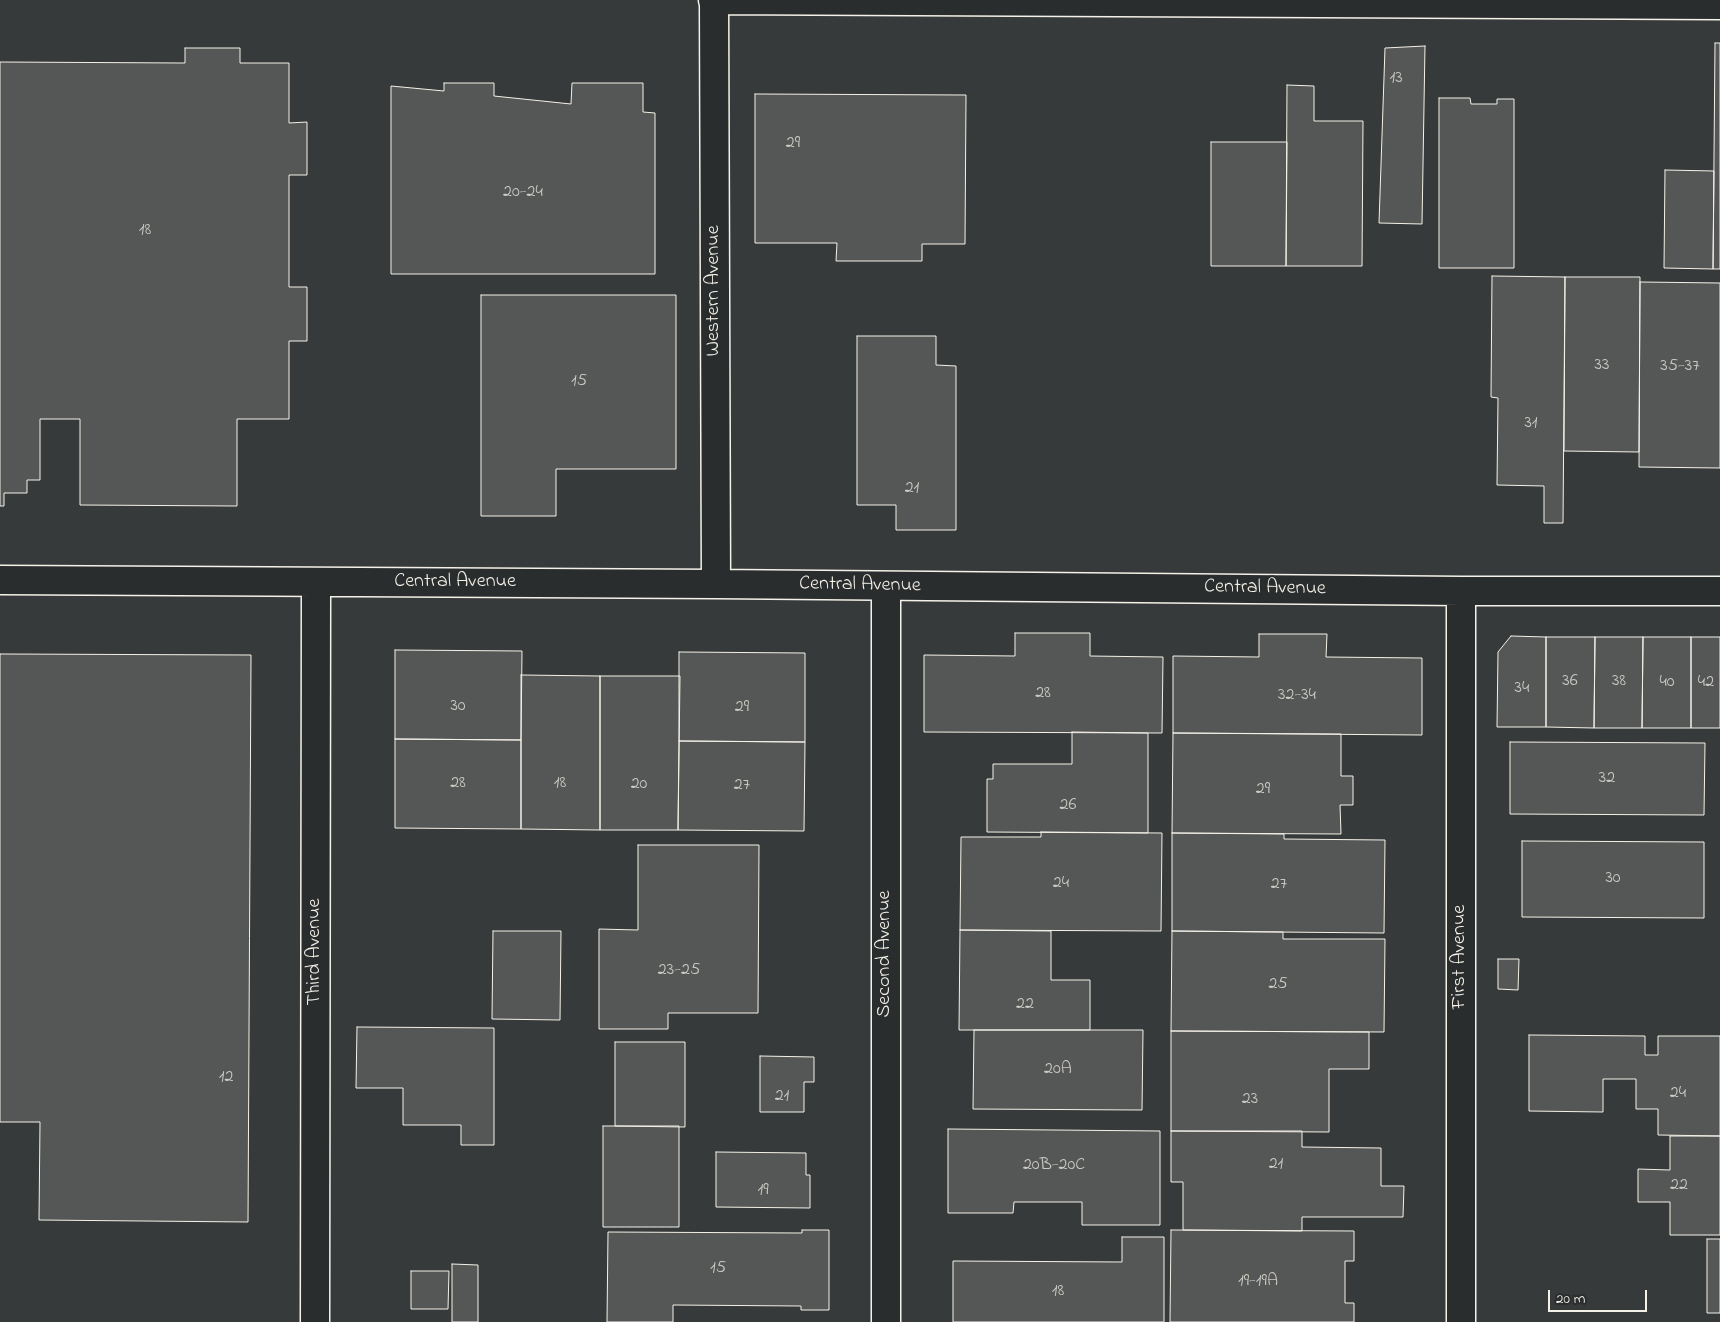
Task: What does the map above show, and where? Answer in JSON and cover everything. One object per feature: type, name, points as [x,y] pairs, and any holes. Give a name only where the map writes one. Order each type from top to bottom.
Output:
[{"type":"street","points":[[714,0],[1632,3],[1720,5]]},
{"type":"street","name":"Western Avenue","points":[[714,0],[716,584]]},
{"type":"street","name":"Central Avenue","points":[[0,580],[1461,591],[1720,591]]},
{"type":"street","name":"Third Avenue","points":[[315,1322],[316,582]]},
{"type":"street","name":"Second Avenue","points":[[886,586],[886,1322]]},
{"type":"street","name":"First Avenue","points":[[1461,591],[1461,1322]]},
{"type":"shaded area","points":[[0,0],[1720,0],[1720,1322],[0,1322]]},
{"type":"building","points":[[1715,43],[1720,43],[1720,269],[1713,269]]},
{"type":"building","points":[[1425,46],[1422,224],[1379,223],[1385,48]]},
{"type":"building","points":[[185,48],[240,48],[240,63],[289,63],[289,123],[307,122],[307,175],[289,175],[289,287],[307,287],[307,341],[289,341],[289,419],[237,419],[237,506],[80,505],[80,419],[40,419],[40,480],[27,480],[27,493],[4,493],[4,506],[0,506],[0,62],[185,63]]},
{"type":"building","points":[[444,83],[494,83],[494,96],[571,104],[572,83],[643,83],[643,112],[655,113],[655,274],[391,274],[391,86],[444,91]]},
{"type":"building","points":[[1287,85],[1314,86],[1314,121],[1363,121],[1362,266],[1286,266]]},
{"type":"building","points":[[755,94],[966,95],[965,244],[922,244],[922,261],[836,261],[837,243],[755,243]]},
{"type":"building","points":[[1439,98],[1470,98],[1471,104],[1497,104],[1497,99],[1514,99],[1514,268],[1439,268]]},
{"type":"building","points":[[1211,142],[1287,142],[1286,266],[1211,266]]},
{"type":"building","points":[[1665,170],[1714,171],[1713,269],[1664,268]]},
{"type":"building","points":[[1492,276],[1565,277],[1563,523],[1544,523],[1544,486],[1497,485],[1498,398],[1491,397]]},
{"type":"building","points":[[1565,277],[1640,277],[1639,452],[1564,451]]},
{"type":"building","points":[[1640,282],[1720,283],[1720,468],[1639,467]]},
{"type":"building","points":[[481,295],[676,295],[676,469],[556,469],[556,516],[481,516]]},
{"type":"building","points":[[857,336],[936,336],[936,365],[956,366],[956,530],[896,530],[896,505],[857,505]]},
{"type":"building","points":[[1015,633],[1090,633],[1090,656],[1163,657],[1162,733],[924,732],[924,655],[1015,656]]},
{"type":"building","points":[[1259,634],[1327,634],[1326,657],[1422,658],[1422,735],[1173,733],[1173,656],[1259,657]]},
{"type":"building","points":[[1511,636],[1546,637],[1546,727],[1497,727],[1498,652]]},
{"type":"building","points":[[1546,637],[1595,637],[1594,728],[1546,727]]},
{"type":"building","points":[[1595,637],[1643,637],[1642,728],[1594,728]]},
{"type":"building","points":[[1643,637],[1691,637],[1691,728],[1642,728]]},
{"type":"building","points":[[1691,637],[1720,637],[1720,728],[1691,728]]},
{"type":"building","points":[[395,650],[522,651],[521,740],[395,739]]},
{"type":"building","points":[[679,652],[805,653],[805,742],[679,741]]},
{"type":"building","points":[[0,654],[251,655],[248,1222],[39,1220],[40,1122],[0,1122]]},
{"type":"building","points":[[521,675],[600,676],[600,830],[521,829]]},
{"type":"building","points":[[600,676],[680,676],[678,830],[600,830]]},
{"type":"building","points":[[1072,732],[1148,733],[1148,833],[987,832],[987,779],[993,779],[993,764],[1072,764]]},
{"type":"building","points":[[1173,733],[1341,734],[1341,776],[1353,776],[1353,805],[1340,805],[1341,834],[1172,833]]},
{"type":"building","points":[[395,739],[521,740],[521,829],[395,828]]},
{"type":"building","points":[[679,741],[805,742],[804,831],[678,830]]},
{"type":"building","points":[[1510,742],[1705,743],[1704,815],[1510,814]]},
{"type":"building","points":[[1041,832],[1162,833],[1161,931],[960,930],[961,837],[1041,837]]},
{"type":"building","points":[[1172,833],[1284,834],[1284,839],[1385,840],[1384,933],[1172,931]]},
{"type":"building","points":[[1522,841],[1704,842],[1704,918],[1522,917]]},
{"type":"building","points":[[638,845],[759,845],[758,1013],[668,1013],[668,1029],[599,1029],[599,929],[638,930]]},
{"type":"building","points":[[960,930],[1051,931],[1051,980],[1090,980],[1090,1030],[959,1030]]},
{"type":"building","points":[[493,931],[561,931],[560,1020],[492,1019]]},
{"type":"building","points":[[1172,931],[1283,932],[1283,939],[1385,939],[1384,1032],[1171,1031]]},
{"type":"building","points":[[1498,959],[1519,959],[1518,990],[1498,989]]},
{"type":"building","points":[[357,1027],[494,1028],[494,1145],[461,1145],[461,1125],[403,1125],[403,1088],[356,1088]]},
{"type":"building","points":[[974,1030],[1143,1030],[1142,1110],[973,1109]]},
{"type":"building","points":[[1171,1031],[1369,1032],[1369,1069],[1329,1069],[1329,1132],[1171,1131]]},
{"type":"building","points":[[1529,1035],[1645,1036],[1645,1055],[1658,1055],[1658,1036],[1720,1036],[1720,1136],[1658,1135],[1658,1109],[1636,1109],[1636,1079],[1603,1079],[1603,1112],[1529,1111]]},
{"type":"building","points":[[615,1042],[685,1042],[685,1127],[615,1126]]},
{"type":"building","points":[[760,1056],[814,1057],[814,1082],[804,1082],[804,1112],[760,1112]]},
{"type":"building","points":[[603,1126],[679,1126],[679,1227],[603,1227]]},
{"type":"building","points":[[948,1129],[1160,1131],[1160,1225],[1082,1225],[1082,1202],[1014,1202],[1013,1213],[948,1213]]},
{"type":"building","points":[[1171,1131],[1302,1131],[1302,1147],[1381,1148],[1381,1186],[1404,1186],[1403,1217],[1302,1217],[1302,1231],[1183,1230],[1183,1182],[1171,1182]]},
{"type":"building","points":[[1670,1136],[1720,1136],[1720,1235],[1670,1235],[1670,1202],[1638,1202],[1638,1169],[1670,1170]]},
{"type":"building","points":[[716,1152],[806,1153],[806,1175],[810,1175],[810,1208],[716,1207]]},
{"type":"building","points":[[802,1230],[829,1230],[829,1310],[801,1310],[801,1306],[673,1305],[673,1322],[607,1322],[608,1232],[802,1233]]},
{"type":"building","points":[[1171,1230],[1354,1231],[1354,1261],[1345,1261],[1345,1303],[1354,1303],[1354,1322],[1170,1322]]},
{"type":"building","points":[[1122,1237],[1164,1237],[1164,1322],[953,1322],[953,1261],[1122,1262]]},
{"type":"building","points":[[1707,1239],[1720,1239],[1720,1313],[1707,1313]]},
{"type":"building","points":[[452,1264],[478,1265],[478,1322],[452,1322]]},
{"type":"building","points":[[411,1271],[449,1271],[448,1309],[411,1309]]}]
